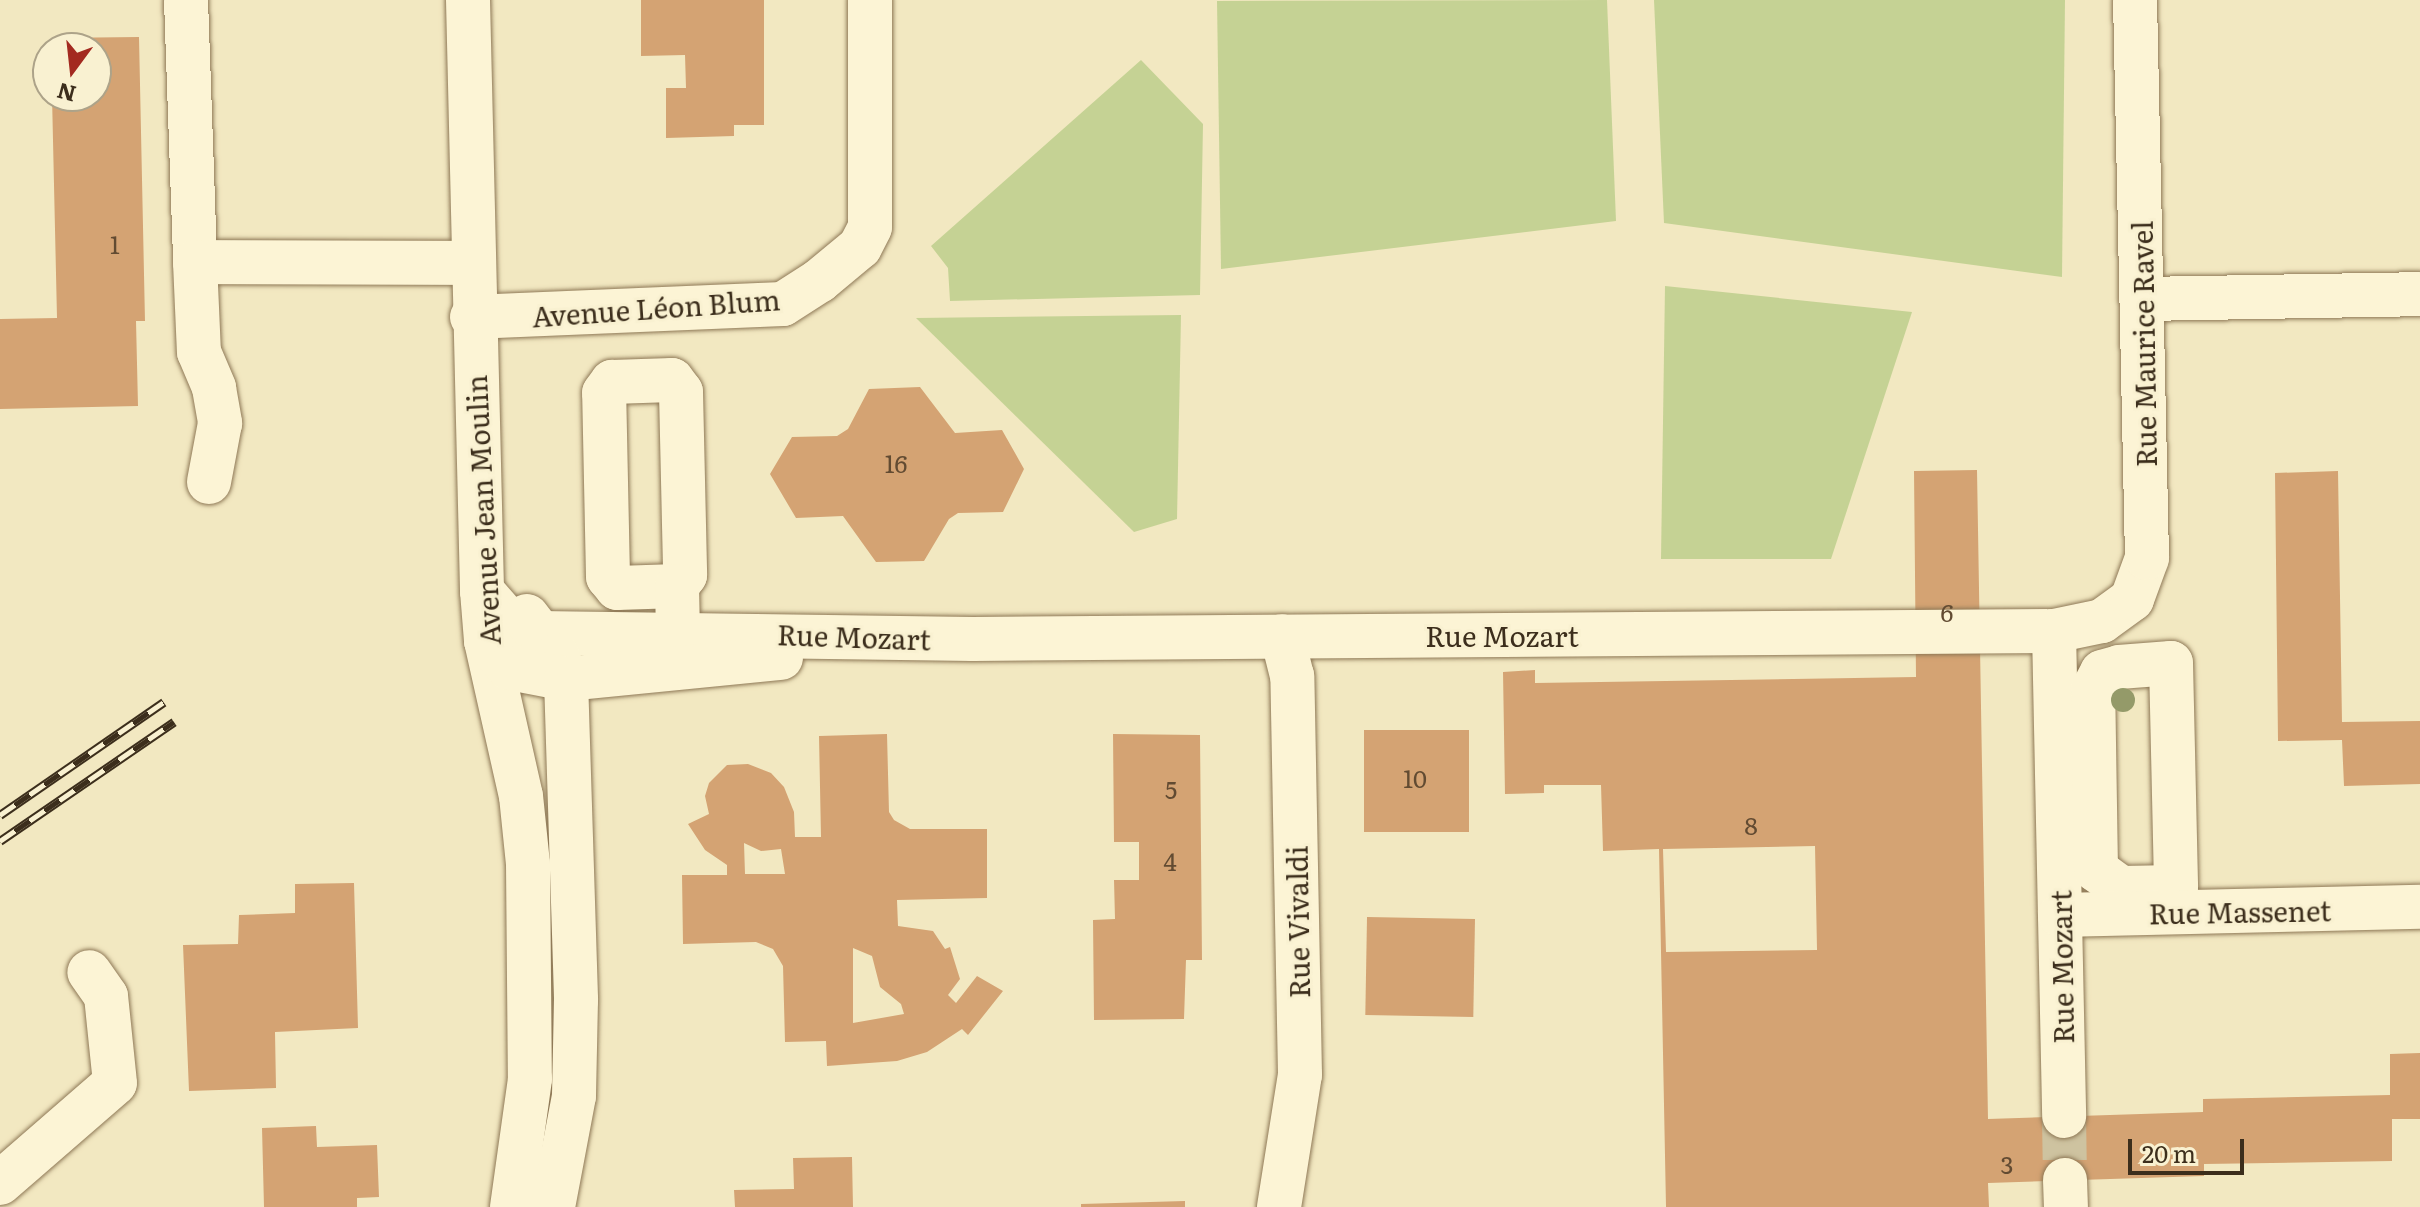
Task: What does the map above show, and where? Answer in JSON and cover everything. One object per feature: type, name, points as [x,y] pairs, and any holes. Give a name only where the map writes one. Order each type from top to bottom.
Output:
[{"type":"street","points":[[186,0],[199,352],[214,388],[220,423],[209,482]]},
{"type":"street","name":"Avenue Jean Moulin","points":[[468,0],[473,361],[482,591],[486,641],[521,796],[528,864],[530,1079],[512,1207]]},
{"type":"street","name":"Rue Maurice Ravel","points":[[2054,631],[2102,621],[2132,599],[2147,558],[2135,0]]},
{"type":"street","name":"Avenue Léon Blum","points":[[472,317],[783,304],[860,247],[870,227],[870,8]]},
{"type":"street","points":[[195,262],[471,263]]},
{"type":"street","points":[[2142,299],[2420,294]]},
{"type":"street","name":"Avenue Jean Moulin","points":[[473,361],[501,397],[510,592],[557,655],[566,679],[576,1000],[574,1096],[553,1207]]},
{"type":"street","points":[[677,586],[678,633]]},
{"type":"street","name":"Rue Mozart","points":[[482,591],[510,623],[539,633],[973,639],[2054,631],[2064,1116]]},
{"type":"street","name":"Rue Vivaldi","points":[[1279,1207],[1300,1075],[1292,676],[1282,636]]},
{"type":"street","points":[[486,641],[509,668],[566,679],[973,639]]},
{"type":"street","points":[[2171,663],[2176,887],[2121,888],[2096,870],[2093,689],[2102,672],[2119,667],[2171,663]]},
{"type":"street","name":"Rue Massenet","points":[[2060,915],[2420,907]]},
{"type":"street","points":[[0,1183],[115,1083],[106,996],[89,972]]},
{"type":"green space","points":[[1607,0],[1616,221],[1221,269],[1217,1]]},
{"type":"green space","points":[[1654,0],[2065,0],[2062,277],[1664,223]]},
{"type":"green space","points":[[1141,60],[1203,124],[1200,295],[950,301],[948,268],[931,246]]},
{"type":"green space","points":[[1665,286],[1912,312],[1831,559],[1661,559]]},
{"type":"green space","points":[[1181,315],[1177,519],[1134,532],[916,318]]},
{"type":"building","points":[[641,0],[764,0],[764,125],[734,125],[734,136],[666,138],[666,88],[686,88],[685,55],[641,56]]},
{"type":"building","points":[[112,37],[139,37],[145,321],[136,321],[138,406],[0,409],[0,319],[57,318],[52,112],[112,112]]},
{"type":"building","points":[[920,387],[955,433],[1002,430],[1024,469],[1003,512],[958,513],[949,519],[924,561],[876,562],[843,516],[796,518],[770,474],[792,437],[837,436],[848,429],[869,389]]},
{"type":"building","points":[[1977,470],[1988,1119],[2203,1112],[2203,1099],[2390,1095],[2390,1054],[2420,1053],[2420,1119],[2392,1119],[2392,1161],[2204,1164],[2204,1176],[1988,1183],[1989,1207],[1666,1207],[1659,849],[1603,851],[1601,785],[1544,785],[1544,793],[1505,794],[1503,672],[1535,670],[1535,683],[1916,677],[1914,471]],"holes":[[[1815,846],[1817,950],[1666,952],[1663,849]]]},
{"type":"building","points":[[2338,471],[2342,722],[2420,721],[2420,784],[2344,786],[2342,740],[2278,741],[2275,473]]},
{"type":"building","points":[[1364,730],[1469,730],[1469,832],[1364,832]]},
{"type":"building","points":[[887,734],[889,812],[894,820],[910,829],[987,829],[987,898],[897,900],[898,926],[933,931],[945,949],[950,947],[960,979],[948,995],[956,1003],[977,976],[1003,991],[968,1035],[962,1029],[927,1052],[897,1061],[827,1066],[826,1041],[785,1042],[783,966],[773,949],[756,942],[683,944],[682,875],[727,875],[727,865],[705,850],[688,824],[709,814],[705,796],[709,783],[727,765],[748,764],[771,773],[784,787],[794,812],[795,837],[821,837],[819,736]],"holes":[[[744,843],[761,851],[781,849],[785,874],[745,874]],[[853,948],[872,956],[880,987],[901,1004],[904,1014],[853,1023]]]},
{"type":"building","points":[[1113,734],[1200,735],[1202,960],[1186,960],[1184,1019],[1094,1020],[1093,920],[1115,919],[1114,880],[1139,880],[1139,842],[1114,842]]},
{"type":"building","points":[[354,883],[358,1028],[275,1032],[276,1088],[189,1091],[183,945],[238,944],[239,915],[295,913],[295,884]]},
{"type":"building","points":[[1367,917],[1475,919],[1473,1017],[1365,1015]]},
{"type":"building","points":[[316,1126],[317,1147],[377,1145],[379,1197],[357,1198],[357,1207],[264,1207],[262,1128]]},
{"type":"building","points":[[852,1157],[853,1207],[735,1207],[734,1190],[794,1189],[793,1158]]},
{"type":"building","points":[[1185,1201],[1185,1207],[1081,1207],[1081,1204]]},
{"type":"tunnel","points":[[2064,1116],[2065,1180]]},
{"type":"railway","points":[[0,815],[164,702]]},
{"type":"railway","points":[[0,841],[174,722]]}]
